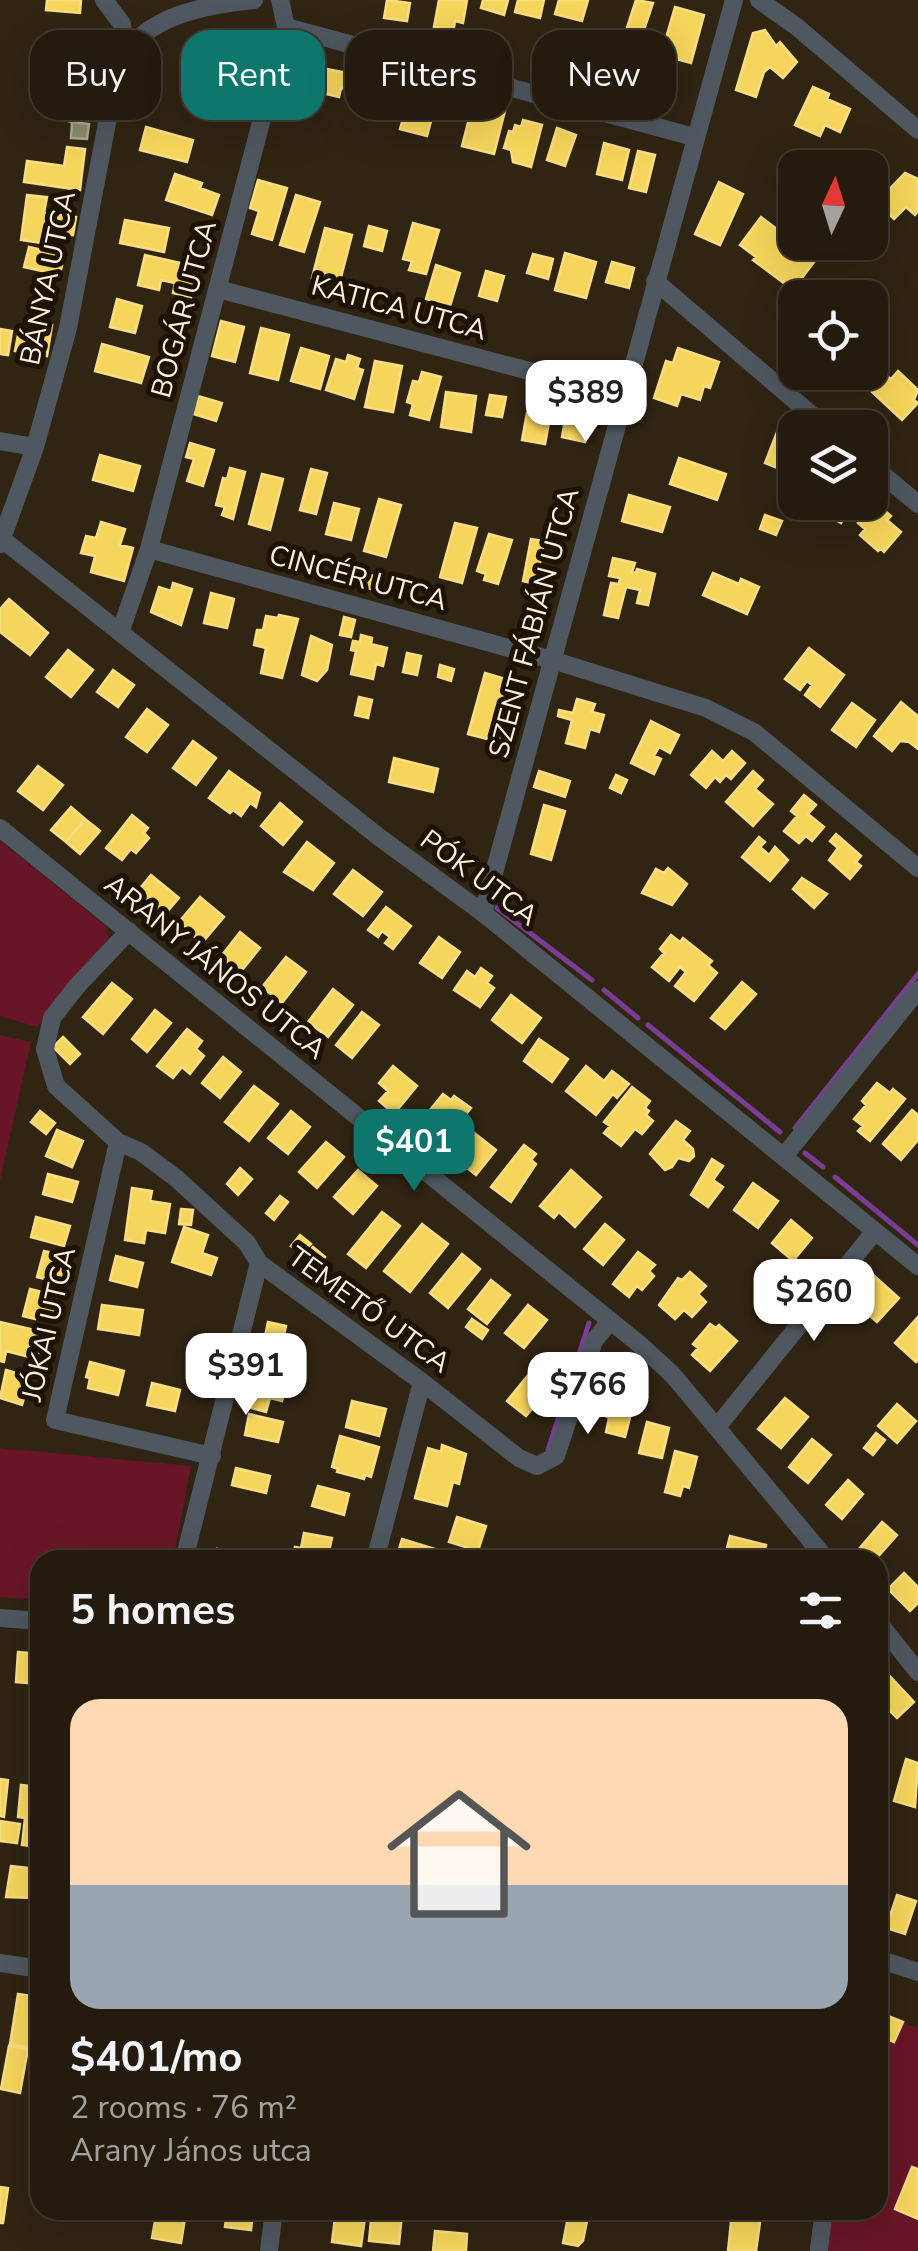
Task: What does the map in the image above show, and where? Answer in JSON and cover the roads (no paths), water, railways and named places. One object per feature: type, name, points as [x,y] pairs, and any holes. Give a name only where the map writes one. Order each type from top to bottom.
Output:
[{"type":"street","points":[[104,0],[122,24]]},
{"type":"street","points":[[116,0],[123,30]]},
{"type":"street","points":[[154,30],[172,17],[216,4],[254,0]]},
{"type":"street","name":"BOGÁR UTCA","points":[[121,630],[150,549],[286,27],[280,0]]},
{"type":"street","name":"SZENT FÁBIÁN UTCA","points":[[483,913],[734,0]]},
{"type":"street","points":[[759,0],[797,27],[918,130]]},
{"type":"street","points":[[286,27],[694,136]]},
{"type":"street","name":"BÁNYA UTCA","points":[[1,542],[35,447],[68,328],[108,120]]},
{"type":"street","points":[[655,281],[806,410]]},
{"type":"street","name":"KATICA UTCA","points":[[218,289],[624,396]]},
{"type":"street","points":[[0,441],[35,447]]},
{"type":"street","points":[[888,479],[918,504]]},
{"type":"street","name":"PÓK UTCA","points":[[1,542],[121,630],[380,837],[483,913],[918,1266]]},
{"type":"street","name":"CINCÉR UTCA","points":[[150,549],[552,660],[706,708],[754,732],[918,868]]},
{"type":"street","name":"ARANY JÁNOS UTCA","points":[[0,828],[672,1374],[819,1550]]},
{"type":"street","name":"TEMETŐ UTCA","points":[[129,931],[76,986],[52,1018],[45,1049],[56,1086],[118,1142],[141,1152],[176,1178],[248,1244],[259,1263],[519,1458],[537,1466],[556,1456],[594,1341],[610,1322]]},
{"type":"street","points":[[785,1155],[918,990]]},
{"type":"street","name":"JÓKAI UTCA","points":[[118,1142],[55,1420],[212,1456]]},
{"type":"street","points":[[717,1427],[876,1231]]},
{"type":"street","points":[[187,1550],[259,1263]]},
{"type":"street","points":[[378,1550],[422,1382]]},
{"type":"street","points":[[0,1618],[30,1620]]},
{"type":"street","points":[[888,1634],[918,1672]]},
{"type":"street","points":[[888,1962],[918,1972]]},
{"type":"street","points":[[0,1963],[30,1967]]},
{"type":"street","points":[[269,2251],[273,2220]]},
{"type":"street","points":[[819,2248],[823,2220]]},
{"type":"waterway","points":[[497,908],[592,980]]},
{"type":"waterway","points":[[795,1128],[918,974]]},
{"type":"waterway","points":[[604,990],[638,1018]]},
{"type":"waterway","points":[[648,1025],[780,1132]]},
{"type":"waterway","points":[[805,1153],[823,1167]]},
{"type":"waterway","points":[[835,1177],[918,1245]]},
{"type":"waterway","points":[[548,1450],[589,1323]]}]
